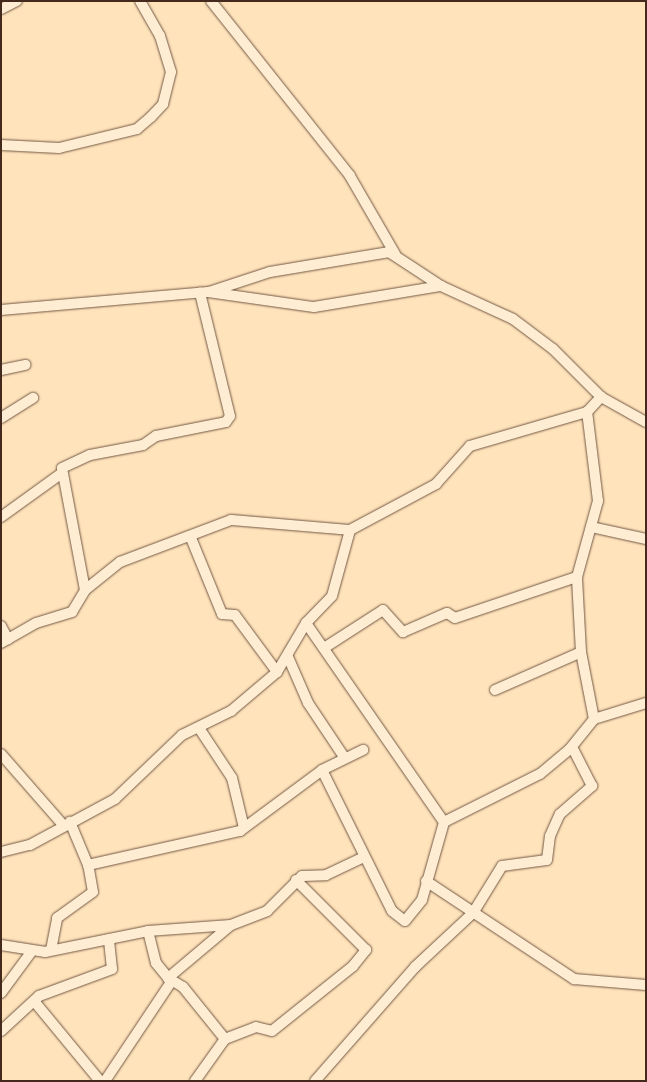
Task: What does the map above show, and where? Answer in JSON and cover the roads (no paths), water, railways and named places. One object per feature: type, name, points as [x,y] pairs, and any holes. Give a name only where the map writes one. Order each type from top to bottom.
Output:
[{"type":"street","points":[[1,10],[17,1]]},
{"type":"street","points":[[1,145],[59,148],[137,128],[152,117],[163,104],[171,72],[160,36],[140,1]]},
{"type":"street","points":[[211,1],[350,176],[395,254],[441,286],[513,319],[553,349],[601,397],[646,422]]},
{"type":"street","points":[[1,310],[204,292],[270,272],[375,253],[395,254]]},
{"type":"street","points":[[204,292],[314,307],[441,286]]},
{"type":"street","points":[[85,590],[62,473],[63,467],[90,455],[143,445],[156,436],[229,420],[204,292]]},
{"type":"street","points":[[1,370],[25,365]]},
{"type":"street","points":[[1,626],[5,641],[36,623],[72,612],[85,590],[120,562],[238,520],[350,530],[436,484],[470,446],[587,412],[601,397]]},
{"type":"street","points":[[1,418],[33,398]]},
{"type":"street","points":[[587,412],[598,497],[577,577],[581,652],[594,719]]},
{"type":"street","points":[[1,517],[62,473]]},
{"type":"street","points":[[591,526],[646,539]]},
{"type":"street","points":[[1,852],[30,845],[132,787],[182,735],[231,711],[277,672],[288,657],[306,623],[332,596],[350,530]]},
{"type":"street","points":[[191,538],[222,614],[235,615],[277,672]]},
{"type":"street","points":[[324,648],[382,610],[402,632],[447,614],[455,618],[577,577]]},
{"type":"street","points":[[306,623],[444,822],[438,855],[426,881],[416,912],[401,921],[364,857],[322,770]]},
{"type":"street","points":[[495,690],[581,652]]},
{"type":"street","points":[[288,657],[308,703],[344,757]]},
{"type":"street","points":[[444,822],[540,774],[572,747],[594,719],[646,703]]},
{"type":"street","points":[[198,728],[232,778],[244,828]]},
{"type":"street","points":[[315,1081],[415,967],[473,914],[502,866],[547,860],[550,836],[560,814],[592,786],[572,747]]},
{"type":"street","points":[[88,865],[244,828],[322,770],[344,757],[363,750]]},
{"type":"street","points":[[1,754],[67,824],[88,865],[92,894],[57,918],[51,950]]},
{"type":"street","points":[[105,1081],[169,980],[231,926],[266,911],[296,880],[326,875],[364,857]]},
{"type":"street","points":[[195,1081],[225,1039],[256,1027],[272,1031],[353,966],[366,950],[296,880]]},
{"type":"street","points":[[426,881],[473,914],[574,979],[646,985]]},
{"type":"street","points":[[1,945],[32,952],[148,931],[231,926]]},
{"type":"street","points":[[148,931],[156,962],[169,980],[183,987],[225,1039]]},
{"type":"street","points":[[1,1031],[34,1001],[86,976],[112,969],[109,939]]},
{"type":"street","points":[[1,993],[32,952]]},
{"type":"street","points":[[34,1001],[100,1081]]}]
